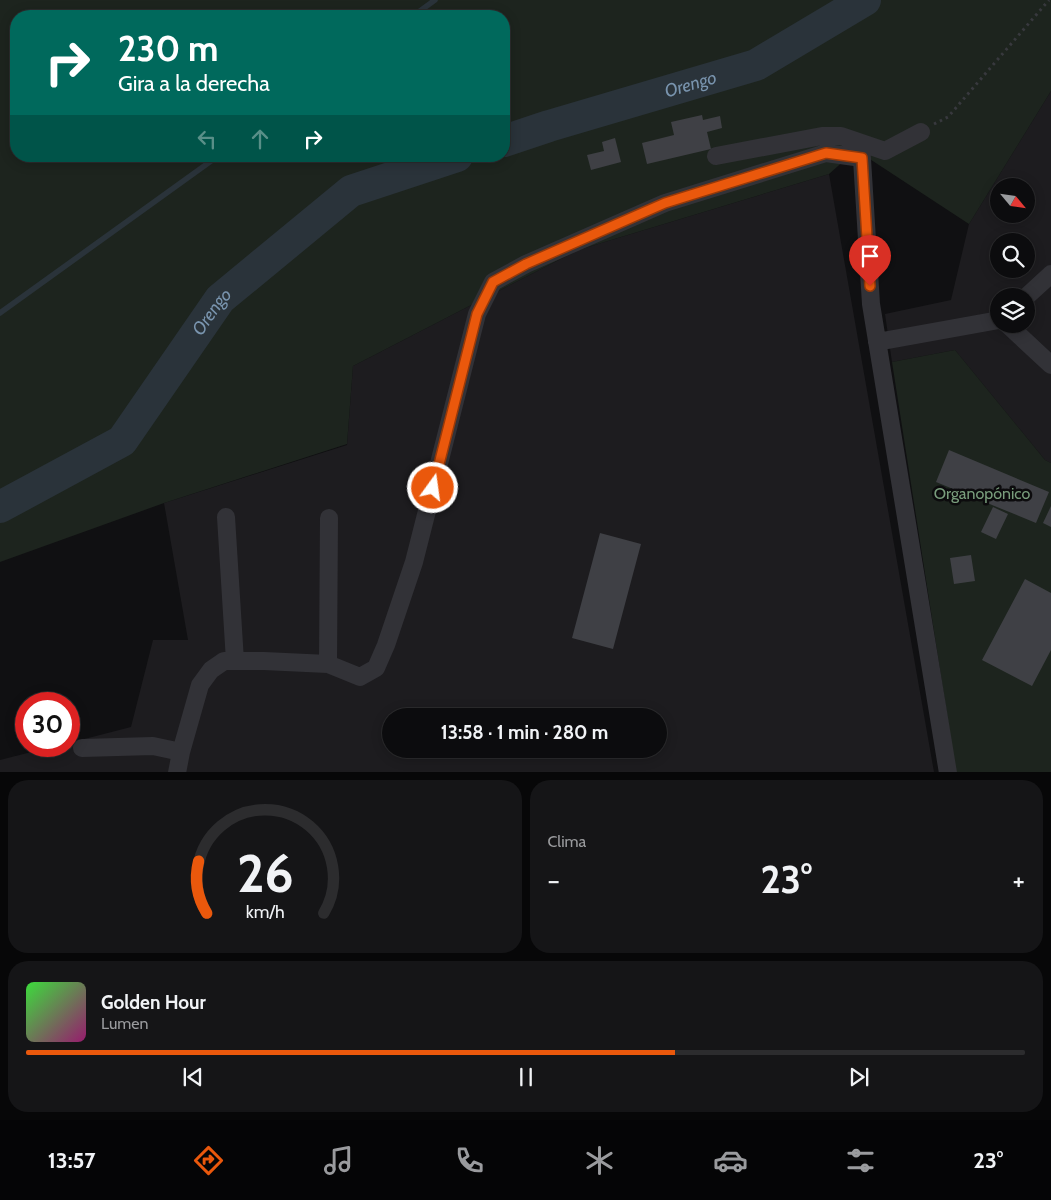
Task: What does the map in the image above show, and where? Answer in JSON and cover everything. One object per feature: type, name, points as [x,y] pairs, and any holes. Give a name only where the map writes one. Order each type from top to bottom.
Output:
[{"type":"street","points":[[176,772],[200,685],[211,670],[224,662],[328,664],[360,677],[376,668],[386,645],[414,562],[477,314],[493,282],[526,264],[665,203],[826,153],[862,150],[885,151],[921,132]]},
{"type":"street","points":[[716,156],[822,136],[841,136],[862,150]]},
{"type":"street","points":[[862,150],[871,304],[948,772]]},
{"type":"street","points":[[1035,288],[1051,274]]},
{"type":"street","points":[[877,342],[990,322]]},
{"type":"street","points":[[1017,333],[1051,365]]},
{"type":"street","points":[[226,517],[236,662]]},
{"type":"street","points":[[328,664],[329,518]]},
{"type":"street","points":[[82,748],[153,746],[180,752]]},
{"type":"path","points":[[921,132],[948,117],[1049,0]]},
{"type":"shaded area","points":[[1051,91],[1051,463],[1045,460],[955,350],[892,362],[885,314],[951,300],[969,224],[990,190],[990,223],[1035,223],[1035,178],[997,178]]},
{"type":"shaded area","points":[[829,174],[934,772],[0,772],[0,760],[15,756],[80,757],[80,740],[131,727],[153,640],[188,640],[164,503],[347,445],[353,366],[578,250]]},
{"type":"green space","points":[[0,0],[1051,0],[1051,91],[997,178],[990,178],[990,190],[969,224],[856,150],[829,174],[578,250],[353,366],[347,444],[164,503],[0,562]]},
{"type":"green space","name":"Organopónico","points":[[955,350],[1045,460],[1051,463],[1051,772],[956,772],[892,362]]},
{"type":"building","points":[[702,115],[703,120],[720,116],[722,128],[707,132],[711,149],[647,164],[642,143],[674,135],[671,122]]},
{"type":"building","points":[[615,138],[621,162],[591,170],[587,155],[604,151],[602,142]]},
{"type":"building","points":[[949,450],[1049,492],[1036,523],[936,482]]},
{"type":"building","points":[[1051,506],[1051,527],[1043,523]]},
{"type":"building","points":[[993,507],[1008,514],[996,539],[981,532]]},
{"type":"building","points":[[600,533],[641,544],[613,649],[572,638]]},
{"type":"building","points":[[971,555],[975,581],[954,584],[950,558]]},
{"type":"building","points":[[1025,579],[1051,593],[1051,650],[1032,686],[982,660]]},
{"type":"waterway","points":[[421,10],[435,0]]},
{"type":"waterway","name":"Orengo","points":[[510,139],[756,65],[865,0]]},
{"type":"waterway","points":[[0,313],[210,162]]},
{"type":"waterway","name":"Orengo","points":[[0,507],[122,441],[220,299],[351,191],[439,162]]},
{"type":"route","points":[[433,488],[477,314],[493,282],[526,264],[665,203],[826,153],[862,158],[870,286]]}]
